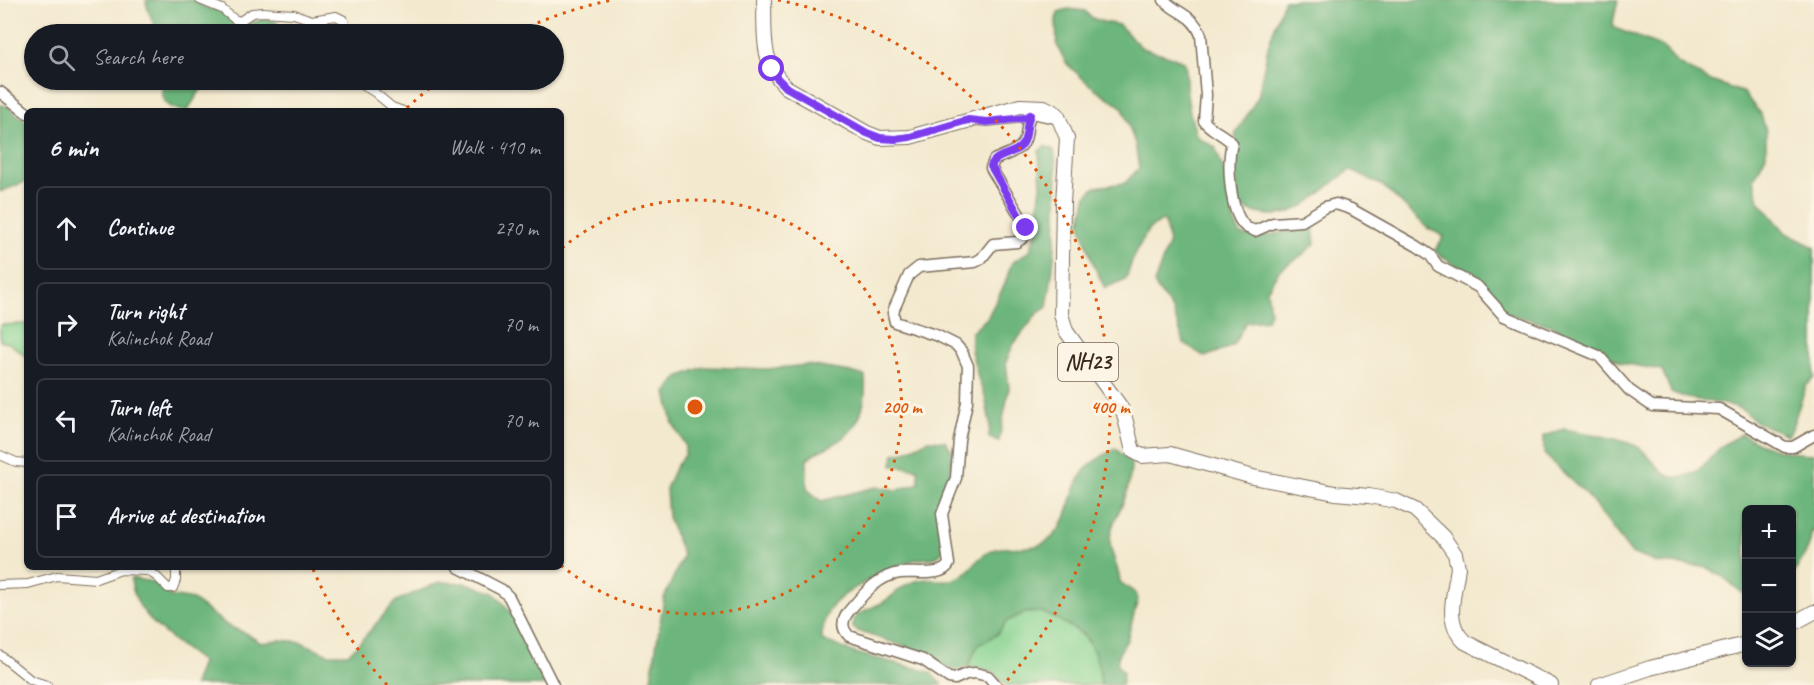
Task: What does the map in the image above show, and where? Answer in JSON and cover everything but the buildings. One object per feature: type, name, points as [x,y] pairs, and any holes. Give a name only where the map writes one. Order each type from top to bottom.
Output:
[{"type":"main road","points":[[764,0],[768,59],[776,77],[786,87],[867,133],[880,138],[910,137],[1020,106],[1036,105],[1054,111],[1061,118]]},
{"type":"main road","name":"NH23","points":[[1061,118],[1067,138],[1061,314],[1066,331],[1120,406],[1133,451],[1142,456],[1170,454],[1253,477],[1335,493],[1385,498],[1415,510],[1443,537],[1457,559],[1452,616],[1456,633],[1465,642],[1551,685]]},
{"type":"main road","points":[[1796,621],[1814,612]]},
{"type":"main road","points":[[1599,685],[1650,668],[1742,645]]},
{"type":"street","points":[[200,0],[222,9],[240,21],[252,13],[263,12],[294,14],[312,20],[336,16],[344,20],[345,24]]},
{"type":"street","points":[[1164,0],[1190,17],[1201,34],[1206,95],[1204,121],[1210,129],[1232,143],[1229,170],[1234,205],[1245,226],[1255,231],[1273,223],[1302,221],[1325,207],[1336,204],[1351,209],[1418,246],[1430,255],[1438,266],[1478,287],[1504,316],[1599,356],[1629,390],[1652,406],[1719,409],[1785,447],[1793,447],[1814,435]]},
{"type":"street","points":[[371,90],[395,108]]},
{"type":"street","points":[[0,92],[24,111]]},
{"type":"street","points":[[968,120],[987,122],[1025,118],[1037,113],[1061,118]]},
{"type":"street","points":[[996,685],[988,676],[975,673],[955,679],[950,678],[923,660],[849,636],[843,627],[847,613],[879,580],[901,573],[940,572],[949,564],[942,514],[956,478],[958,440],[967,402],[968,366],[956,345],[918,329],[899,325],[895,322],[893,313],[909,275],[919,267],[975,262],[981,259],[993,244],[1017,242],[1024,237],[1025,224],[991,166],[994,160],[1020,147],[1030,115]]},
{"type":"street","points":[[0,455],[24,463]]},
{"type":"street","points":[[0,585],[28,584],[57,576],[96,579],[121,570],[148,571],[168,588],[173,588],[176,570]]},
{"type":"street","points":[[464,570],[502,590],[514,603],[553,685]]},
{"type":"street","points":[[0,655],[30,680],[47,685]]},
{"type":"green space","points":[[146,0],[193,0],[206,8],[221,10],[235,21],[248,24],[155,24]]},
{"type":"green space","points":[[1284,0],[1618,0],[1612,27],[1663,47],[1678,64],[1711,81],[1744,93],[1761,115],[1766,131],[1766,155],[1754,179],[1759,201],[1786,233],[1814,247],[1814,378],[1806,386],[1791,430],[1787,435],[1754,421],[1746,412],[1734,406],[1687,398],[1671,392],[1662,370],[1621,363],[1588,342],[1573,338],[1554,326],[1505,313],[1484,287],[1435,251],[1444,236],[1429,229],[1383,186],[1350,170],[1311,201],[1287,213],[1273,215],[1239,207],[1234,169],[1238,145],[1235,135],[1258,97],[1269,43]]},
{"type":"green space","points":[[1068,9],[1085,11],[1090,17],[1119,25],[1142,48],[1185,63],[1188,104],[1195,131],[1197,137],[1215,147],[1226,177],[1234,221],[1241,235],[1259,237],[1313,227],[1315,244],[1279,270],[1267,290],[1270,312],[1267,320],[1246,322],[1233,346],[1205,357],[1184,343],[1173,311],[1154,284],[1169,242],[1164,220],[1149,229],[1134,255],[1126,279],[1105,288],[1094,266],[1080,224],[1087,195],[1095,187],[1125,183],[1139,168],[1135,144],[1123,108],[1090,85],[1067,64],[1057,45],[1058,12]]},
{"type":"green space","points":[[266,18],[278,24],[248,24]]},
{"type":"green space","points":[[162,90],[201,90],[189,108],[173,108],[165,102]]},
{"type":"green space","points":[[0,105],[7,106],[24,120],[24,182],[0,192]]},
{"type":"green space","points":[[1045,146],[1054,150],[1057,189],[1055,248],[1047,307],[1037,314],[1013,345],[1006,362],[1009,388],[999,441],[989,438],[990,423],[985,396],[971,350],[971,333],[987,318],[1005,284],[1011,264],[1030,250],[1035,236],[1041,186],[1039,151]]},
{"type":"green space","points":[[24,324],[24,355],[9,343],[0,341],[0,325]]},
{"type":"green space","points":[[807,365],[865,376],[863,407],[855,425],[842,439],[807,459],[807,489],[821,501],[876,487],[898,490],[919,483],[918,469],[892,465],[894,454],[904,452],[929,440],[945,441],[952,451],[950,478],[939,510],[943,550],[937,557],[917,559],[904,564],[846,594],[831,608],[826,617],[822,640],[855,653],[930,672],[942,685],[650,685],[664,598],[683,556],[668,517],[666,489],[675,468],[685,454],[685,445],[673,423],[666,393],[678,377],[704,367],[767,369]]},
{"type":"green space","points":[[1564,429],[1626,442],[1641,449],[1664,473],[1677,477],[1696,471],[1722,446],[1742,434],[1776,449],[1814,454],[1814,532],[1811,532],[1810,543],[1805,555],[1796,570],[1796,505],[1742,505],[1742,593],[1722,576],[1706,567],[1657,563],[1631,553],[1586,494],[1544,454],[1544,436]]},
{"type":"green space","points":[[1115,448],[1131,463],[1131,467],[1125,496],[1111,530],[1110,546],[1120,582],[1135,593],[1138,599],[1127,640],[1119,653],[1117,665],[1123,672],[1122,685],[1101,685],[1100,671],[1086,636],[1041,612],[1024,613],[1007,621],[996,635],[978,645],[968,667],[957,670],[948,668],[923,652],[853,628],[853,619],[885,601],[909,583],[924,579],[956,579],[967,572],[983,555],[996,549],[1037,545],[1050,539],[1062,524],[1085,470]]},
{"type":"green space","points":[[131,578],[153,582],[170,596],[193,600],[228,626],[261,643],[281,640],[301,642],[328,654],[348,654],[396,601],[440,582],[466,583],[494,593],[510,611],[528,639],[544,685],[194,685],[202,662],[168,636],[147,616],[133,592]]},
{"type":"green space","points":[[1041,612],[1066,624],[1084,637],[1096,656],[1101,685],[1006,685],[993,671],[968,667],[978,645],[996,635],[1007,621],[1024,613]]},
{"type":"route","points":[[772,69],[786,87],[867,133],[880,138],[910,137],[968,120],[987,122],[1025,118],[1030,115],[1026,137],[1020,147],[994,160],[991,164],[991,168],[1026,228]]}]
